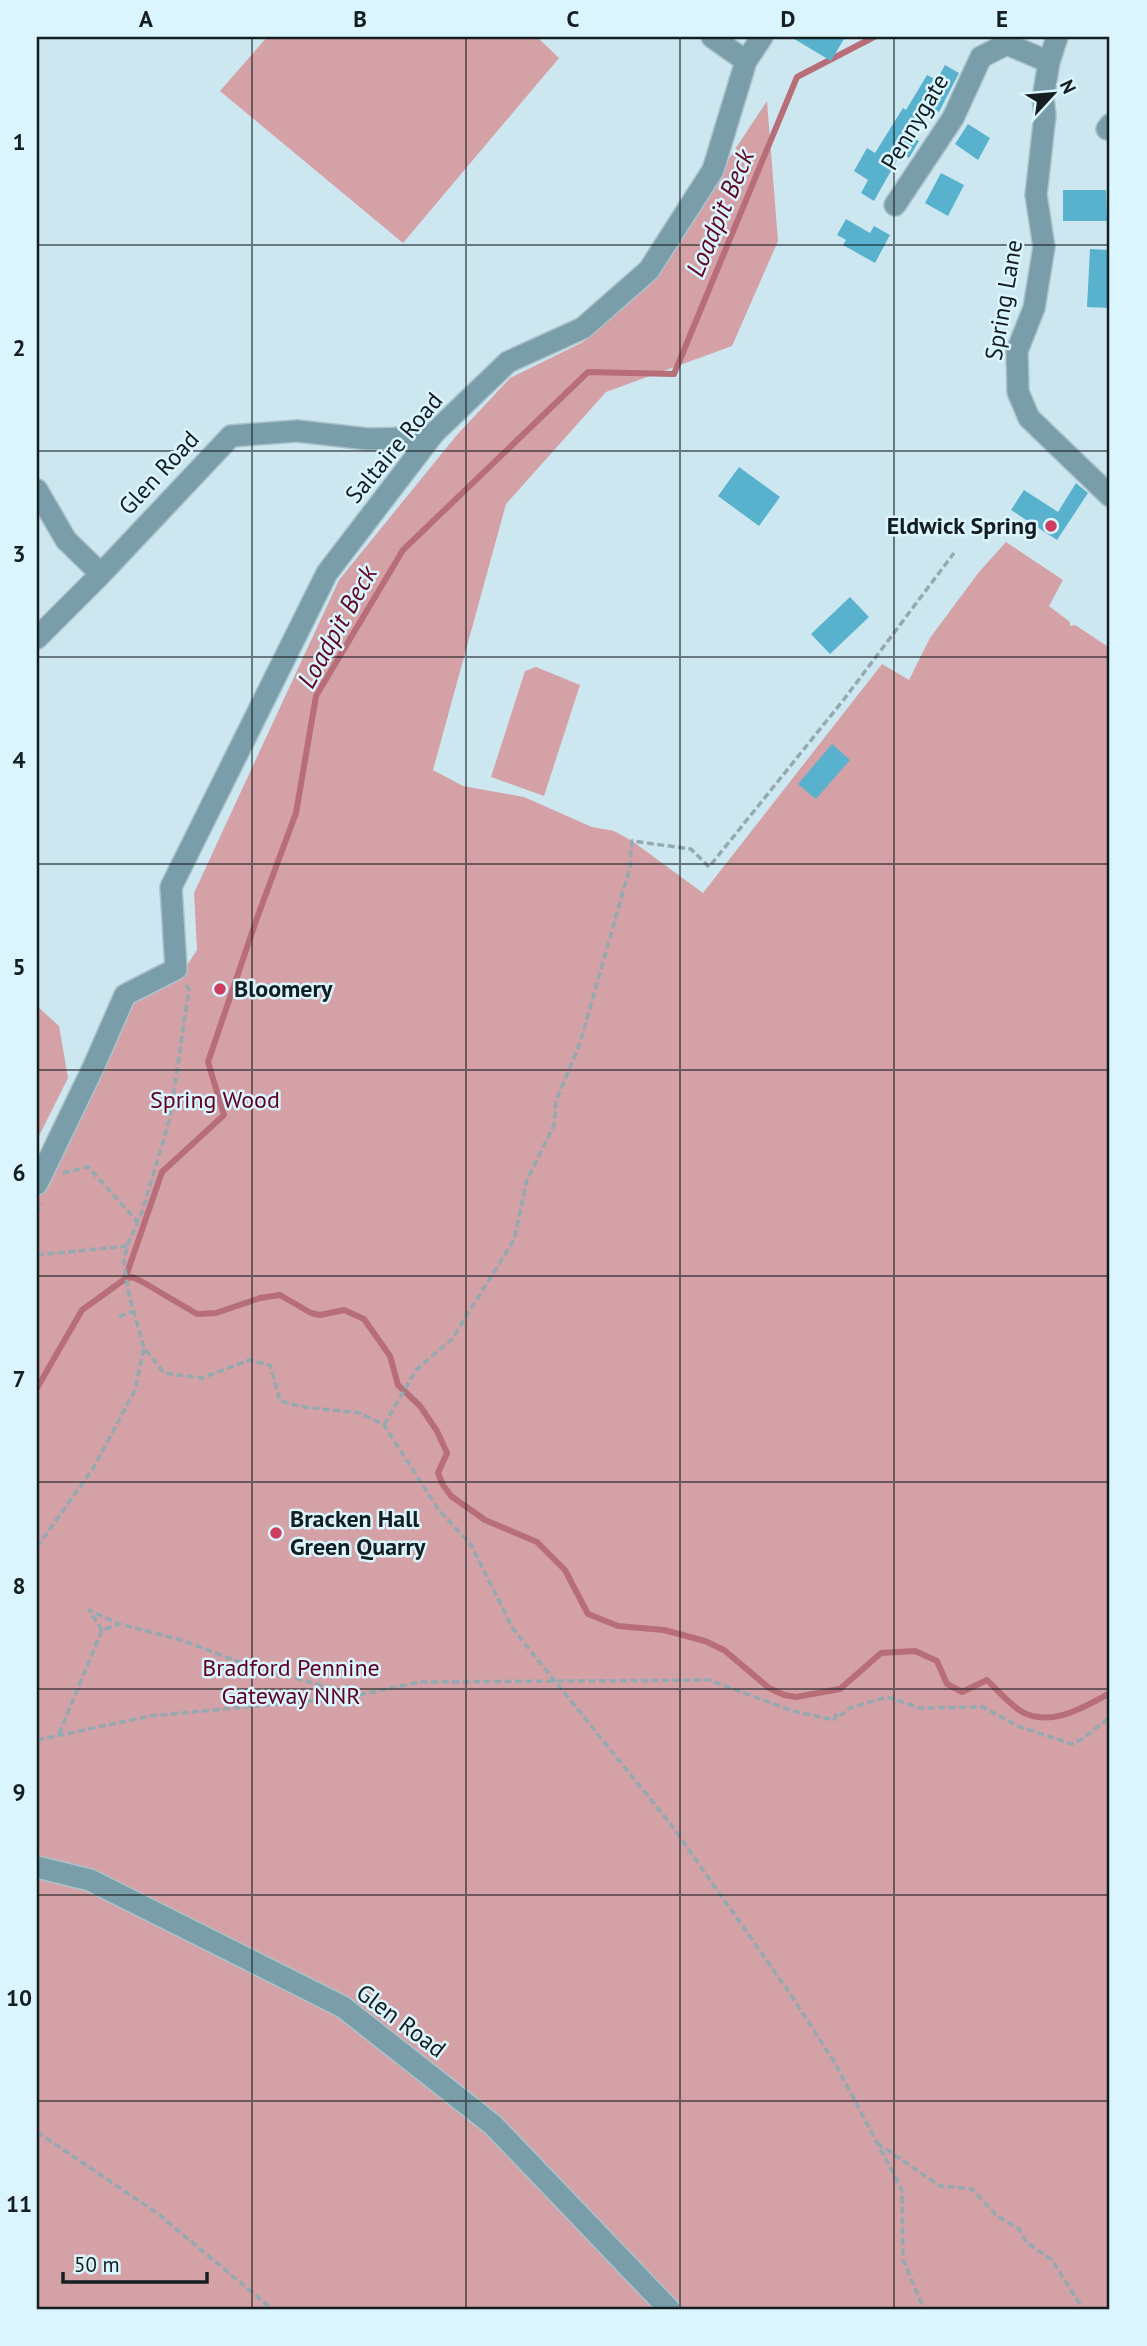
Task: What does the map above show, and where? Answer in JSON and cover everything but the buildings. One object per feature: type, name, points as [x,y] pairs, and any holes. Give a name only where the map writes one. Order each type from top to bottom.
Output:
[{"type":"street","points":[[712,37],[747,61]]},
{"type":"street","name":"Saltaire Road","points":[[176,969],[171,887],[327,573],[434,433],[508,362],[583,328],[649,270],[713,170],[747,61],[762,37]]},
{"type":"street","name":"Spring Lane","points":[[1057,37],[1049,62],[1043,98],[1045,115],[1036,195],[1044,247],[1034,308],[1017,351],[1018,392],[1029,418],[1110,496]]},
{"type":"street","name":"Pennygate","points":[[895,205],[953,118],[981,57],[1006,44],[1049,62]]},
{"type":"street","name":"Glen Road","points":[[37,638],[102,574],[231,436],[297,431],[368,439],[413,438],[434,433]]},
{"type":"street","points":[[37,490],[66,540],[102,574]]},
{"type":"street","points":[[37,1184],[125,995],[176,969]]},
{"type":"street","name":"Glen Road","points":[[37,1867],[90,1880],[343,2007],[493,2125],[669,2309]]},
{"type":"path","points":[[384,1425],[416,1370],[452,1339],[514,1240],[527,1180],[554,1125],[556,1101],[580,1043],[630,867],[632,841],[691,849],[709,867],[845,698],[954,553]]},
{"type":"path","points":[[176,969],[189,989],[170,1118],[124,1262],[144,1348],[164,1373],[202,1377],[249,1360],[270,1365],[280,1401],[304,1407],[360,1413],[384,1425],[438,1509],[471,1545],[513,1629],[672,1826],[791,1995],[835,2063],[902,2190],[903,2260],[924,2309]]},
{"type":"path","points":[[52,1155],[61,1174],[88,1167],[137,1221]]},
{"type":"path","points":[[37,1255],[127,1246]]},
{"type":"path","points":[[119,1317],[134,1311]]},
{"type":"path","points":[[37,1547],[94,1467],[135,1390],[144,1348]]},
{"type":"path","points":[[102,1630],[89,1609],[119,1624],[178,1639],[253,1667],[332,1688],[336,1699]]},
{"type":"path","points":[[58,1735],[102,1630],[119,1624]]},
{"type":"path","points":[[37,1740],[150,1716],[336,1699],[421,1682],[709,1680],[793,1711],[830,1719],[837,1713],[842,1715],[847,1709],[887,1697],[920,1708],[983,1707],[1020,1727],[1072,1744],[1110,1717]]},
{"type":"path","points":[[37,2132],[157,2213],[272,2309]]},
{"type":"path","points":[[875,2141],[940,2186],[972,2189],[997,2216],[1019,2229],[1026,2242],[1052,2260],[1083,2309]]},
{"type":"green space","points":[[267,37],[537,37],[559,58],[403,243],[220,91]]},
{"type":"green space","points":[[767,101],[778,241],[732,346],[606,392],[506,504],[433,770],[463,786],[524,797],[592,827],[614,831],[703,893],[882,664],[909,680],[930,638],[979,572],[1006,542],[1063,580],[1049,606],[1070,622],[1070,626],[1075,625],[1110,648],[1110,2309],[37,2309],[37,1192],[125,1007],[164,978],[175,983],[197,950],[194,893],[339,580],[456,436],[510,378],[583,342],[640,293]]},
{"type":"green space","points":[[536,667],[580,685],[544,796],[491,777],[525,671]]},
{"type":"green space","points":[[37,1006],[59,1026],[68,1078],[37,1140]]},
{"type":"waterway","name":"Loadpit Beck","points":[[37,1388],[82,1310],[125,1279],[162,1172],[224,1115],[208,1062],[296,813],[316,696],[403,550],[588,372],[674,374],[797,77],[874,37]]},
{"type":"waterway","points":[[125,1279],[132,1277],[141,1281],[197,1314],[216,1313],[260,1298],[280,1295],[311,1313],[320,1315],[344,1310],[364,1319],[390,1356],[398,1385],[420,1406],[437,1431],[447,1453],[438,1473],[451,1496],[485,1520],[537,1542],[565,1570],[588,1614],[618,1626],[664,1630],[705,1641],[724,1650],[769,1688],[796,1697],[840,1689],[881,1653],[915,1651],[937,1661],[947,1684],[962,1692],[987,1680],[1015,1707],[1030,1715],[1053,1717],[1065,1714],[1110,1693]]},
{"type":"place","name":"Eldwick Spring","points":[[1051,526]]},
{"type":"place","name":"Bloomery","points":[[220,989]]},
{"type":"place","name":"Bracken Hall Green Quarry","points":[[276,1533]]},
{"type":"park label","name":"Spring Wood","points":[[215,1100]]},
{"type":"park label","name":"Bradford Pennine Gateway NNR","points":[[291,1682]]}]
